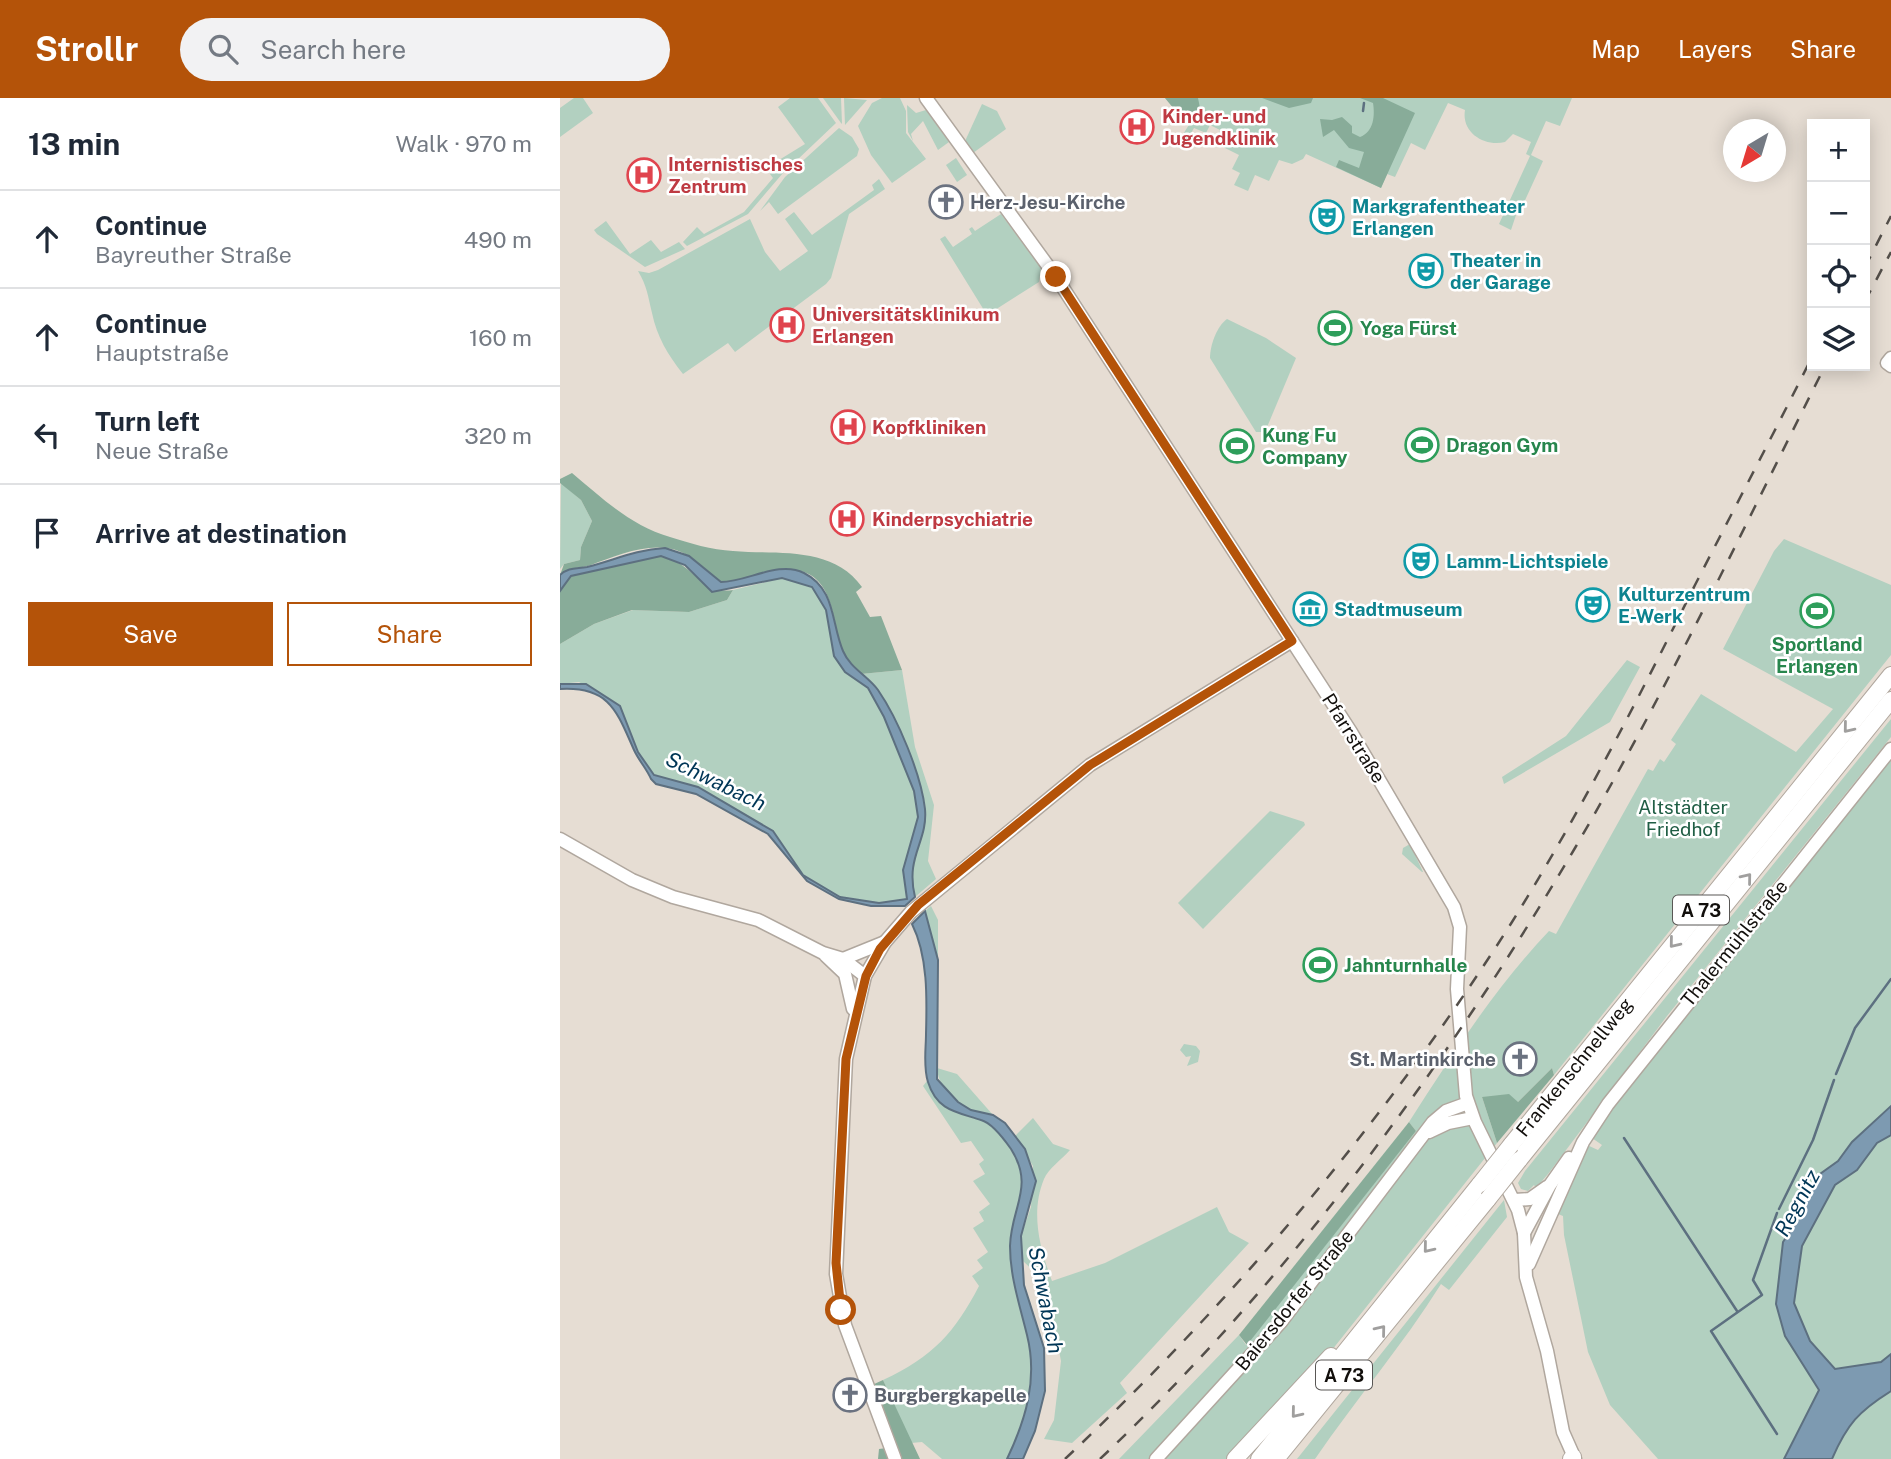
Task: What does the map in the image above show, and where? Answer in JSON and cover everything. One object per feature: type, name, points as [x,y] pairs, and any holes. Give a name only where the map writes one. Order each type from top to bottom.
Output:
[{"type":"highway","name":"Frankenschnellweg","points":[[1259,1459],[1891,676]]},
{"type":"highway","name":"Frankenschnellweg","points":[[1276,1459],[1891,700]]},
{"type":"highway","points":[[1235,1459],[1325,1362],[1370,1321]]},
{"type":"street","name":"Pfarrstraße","points":[[926,98],[1056,277],[1351,732],[1459,919],[1457,989],[1468,1103],[1515,1200],[1524,1233],[1526,1272],[1547,1351],[1563,1432],[1573,1458]]},
{"type":"street","points":[[895,1459],[845,1325],[836,1274],[846,1069],[854,1017],[866,976],[885,942],[925,899],[1107,753],[1292,641]]},
{"type":"street","name":"Thalermühlstraße","points":[[1524,1233],[1549,1185],[1583,1142],[1634,1068],[1891,749]]},
{"type":"street","points":[[560,839],[632,880],[673,897],[758,920],[823,953],[843,959],[866,976]]},
{"type":"street","points":[[843,959],[885,942]]},
{"type":"street","points":[[823,953],[845,974],[853,999],[854,1017]]},
{"type":"street","points":[[845,974],[866,976]]},
{"type":"street","name":"Baiersdorfer Straße","points":[[1156,1459],[1191,1417],[1268,1338],[1441,1115],[1468,1103]]},
{"type":"street","name":"Baiersdorfer Straße","points":[[1426,1135],[1440,1126],[1473,1118]]},
{"type":"street","name":"Thalermühlstraße","points":[[1526,1272],[1583,1142]]},
{"type":"street","points":[[1515,1200],[1530,1199],[1549,1185]]},
{"type":"green space","points":[[574,98],[583,98],[593,113],[560,137],[560,108]]},
{"type":"green space","points":[[790,98],[818,98],[836,123],[796,161],[787,159],[789,166],[748,214],[687,246],[683,242],[697,227],[704,234],[744,212],[773,178],[770,174],[782,164],[779,160],[805,144],[778,107]]},
{"type":"green space","points":[[823,98],[841,98],[842,124],[841,123]]},
{"type":"green space","points":[[844,98],[867,100],[845,125]]},
{"type":"green space","points":[[882,98],[900,98],[906,111],[906,133],[926,159],[892,183],[871,155],[858,126],[872,103]]},
{"type":"green space","points":[[1165,98],[1572,98],[1560,126],[1546,121],[1531,155],[1543,161],[1522,207],[1519,206],[1511,230],[1499,224],[1530,156],[1526,154],[1531,142],[1513,134],[1505,142],[1482,140],[1471,132],[1467,125],[1465,110],[1448,103],[1425,150],[1411,143],[1395,177],[1387,174],[1381,188],[1306,154],[1303,159],[1292,164],[1279,160],[1269,181],[1255,175],[1248,191],[1234,185],[1240,173],[1232,169],[1239,155],[1221,146],[1225,137],[1219,133],[1220,130],[1210,125],[1206,133],[1194,128],[1186,142],[1180,139],[1192,120],[1180,115]]},
{"type":"green space","points":[[1165,98],[1198,98],[1200,108],[1195,119],[1174,109]]},
{"type":"green space","points":[[1262,98],[1313,98],[1311,103],[1289,108]]},
{"type":"green space","points":[[1360,98],[1383,98],[1415,113],[1381,188],[1336,167],[1339,160],[1359,168],[1364,152],[1349,148],[1334,130],[1323,137],[1320,119],[1342,117],[1352,126],[1352,133],[1360,137],[1365,135],[1371,127],[1373,103]]},
{"type":"green space","points":[[982,104],[997,111],[1006,129],[973,153],[965,146],[966,139]]},
{"type":"green space","points":[[907,105],[916,113],[926,110],[949,142],[938,150],[923,121],[911,134],[913,141],[908,132]]},
{"type":"green space","points":[[839,128],[852,137],[859,149],[857,156],[778,214],[769,202],[760,211],[785,177]]},
{"type":"green space","points":[[956,158],[967,175],[957,182],[946,165]]},
{"type":"green space","points":[[879,179],[885,189],[849,214],[831,278],[826,284],[735,352],[728,343],[683,374],[660,338],[638,271],[649,273],[658,270],[750,219],[765,252],[780,271],[808,251],[785,219],[794,212],[812,235],[874,190],[872,185]]},
{"type":"green space","points":[[1001,214],[1041,268],[1039,282],[987,315],[940,239],[945,236],[953,247],[972,234],[969,229],[972,227],[975,231]]},
{"type":"green space","points":[[606,221],[630,254],[651,240],[661,252],[679,242],[685,249],[645,267],[597,234],[594,230]]},
{"type":"green space","points":[[1227,319],[1266,338],[1296,358],[1265,432],[1256,432],[1210,358],[1215,336]]},
{"type":"green space","points":[[572,473],[618,510],[656,532],[717,549],[802,555],[835,564],[850,574],[862,587],[856,592],[870,617],[881,616],[902,670],[861,674],[844,653],[827,594],[812,576],[800,571],[780,570],[721,582],[680,552],[655,548],[628,552],[571,569],[560,575],[564,564],[580,560],[581,547],[592,521],[581,500],[560,483],[560,479]]},
{"type":"green space","points":[[561,483],[581,500],[592,521],[581,547],[580,560],[564,564],[560,569]]},
{"type":"green space","name":"Altstädter Friedhof","points":[[1784,539],[1891,585],[1891,655],[1554,1075],[1552,1068],[1518,1102],[1482,1097],[1497,1143],[1245,1459],[1119,1459],[1239,1335],[1246,1345],[1416,1131],[1409,1122],[1441,1072],[1474,1023],[1529,953],[1549,931],[1556,934],[1648,769],[1653,771],[1660,759],[1664,762],[1676,744],[1671,740],[1701,694],[1796,752],[1833,709],[1723,649],[1774,551]]},
{"type":"green space","points":[[650,556],[665,557],[676,562],[711,587],[733,590],[727,600],[689,612],[632,610],[594,624],[560,644],[560,591],[571,576]]},
{"type":"green space","points":[[782,578],[812,587],[826,610],[834,656],[845,672],[868,688],[884,717],[914,791],[918,817],[903,870],[907,900],[879,903],[840,897],[803,875],[773,831],[698,787],[654,775],[638,752],[620,705],[579,682],[560,684],[560,644],[594,624],[633,610],[689,612],[727,600],[733,590]]},
{"type":"green space","points":[[1627,660],[1640,667],[1610,722],[1504,784],[1502,777],[1566,736]]},
{"type":"green space","points":[[902,670],[915,747],[934,805],[928,861],[936,879],[915,897],[913,873],[924,825],[924,798],[904,738],[883,699],[861,674]]},
{"type":"green space","points":[[1891,719],[1891,737],[1667,1016],[1548,1174],[1536,1188],[1534,1185],[1528,1191],[1521,1189],[1518,1183],[1525,1171]]},
{"type":"green space","points":[[1891,755],[1891,1106],[1852,1142],[1838,1161],[1820,1174],[1802,1203],[1801,1215],[1783,1242],[1776,1304],[1819,1390],[1784,1459],[1658,1459],[1610,1405],[1588,1352],[1564,1235],[1563,1216],[1558,1214],[1556,1220],[1551,1217],[1587,1145],[1598,1150],[1602,1145],[1592,1138],[1611,1106]]},
{"type":"green space","points":[[1270,811],[1304,822],[1305,825],[1203,929],[1178,903]]},
{"type":"green space","points":[[1410,844],[1423,872],[1402,854],[1403,848]]},
{"type":"green space","points":[[931,906],[938,920],[938,960],[925,911]]},
{"type":"green space","points":[[1184,1044],[1196,1046],[1200,1051],[1198,1062],[1187,1066],[1191,1056],[1186,1057],[1180,1050]]},
{"type":"green space","points":[[937,1068],[957,1074],[993,1115],[970,1110],[952,1099],[943,1087]]},
{"type":"green space","points":[[1552,1068],[1554,1075],[1497,1143],[1482,1097],[1509,1094],[1518,1102]]},
{"type":"green space","points":[[927,1081],[943,1104],[995,1129],[1019,1166],[1021,1188],[1011,1233],[1010,1257],[1031,1367],[1024,1414],[1007,1459],[942,1459],[922,1442],[911,1443],[883,1380],[916,1362],[941,1342],[951,1330],[979,1286],[972,1276],[983,1268],[977,1260],[988,1252],[973,1228],[984,1221],[979,1212],[990,1204],[973,1181],[985,1174],[979,1164],[984,1160],[971,1141],[961,1143],[923,1086]]},
{"type":"green space","points":[[1033,1118],[1053,1144],[1070,1150],[1046,1175],[1038,1205],[1038,1231],[1052,1281],[1105,1263],[1217,1207],[1229,1232],[1249,1243],[1120,1383],[1127,1393],[1072,1443],[1044,1439],[1054,1420],[1061,1361],[1046,1283],[1022,1260],[1021,1236],[1031,1207],[1033,1166],[1015,1136]]},
{"type":"green space","points":[[1409,1122],[1416,1131],[1247,1345],[1239,1335]]},
{"type":"green space","points":[[1891,1135],[1891,1354],[1881,1362],[1835,1369],[1810,1341],[1794,1303],[1802,1246],[1835,1185],[1857,1170],[1877,1143]]},
{"type":"green space","points":[[1504,1200],[1507,1217],[1449,1290],[1441,1284],[1315,1459],[1297,1459]]},
{"type":"green space","points":[[883,1380],[920,1459],[878,1459],[879,1449],[894,1447],[872,1385]]},
{"type":"green space","points":[[1891,1391],[1891,1459],[1832,1459],[1855,1419]]},
{"type":"water","points":[[665,548],[689,556],[721,582],[784,569],[804,573],[822,588],[831,607],[843,651],[886,702],[908,747],[923,795],[925,821],[913,871],[915,897],[905,906],[871,906],[839,899],[807,881],[768,834],[696,794],[656,784],[636,754],[616,713],[601,697],[577,689],[560,689],[560,684],[586,684],[620,706],[638,752],[654,775],[698,787],[773,831],[803,875],[840,897],[879,903],[907,899],[903,870],[918,817],[914,791],[884,717],[868,688],[845,672],[834,656],[826,610],[812,587],[782,578],[712,592],[685,565],[661,556],[571,576],[560,591],[560,575],[566,571]]},
{"type":"water","points":[[925,911],[938,960],[937,1079],[958,1102],[971,1110],[993,1115],[1005,1123],[1025,1149],[1036,1181],[1021,1236],[1024,1285],[1044,1348],[1045,1391],[1035,1431],[1023,1459],[1007,1459],[1025,1414],[1031,1383],[1030,1351],[1010,1258],[1011,1232],[1020,1197],[1021,1175],[1011,1149],[993,1128],[985,1122],[942,1105],[928,1082],[925,1064],[925,978],[921,950],[912,924]]},
{"type":"water","points":[[1891,1106],[1891,1135],[1877,1143],[1857,1170],[1835,1185],[1802,1246],[1794,1303],[1810,1341],[1835,1369],[1881,1362],[1891,1354],[1891,1391],[1855,1419],[1832,1459],[1784,1459],[1819,1390],[1785,1336],[1776,1304],[1783,1242],[1801,1215],[1802,1203],[1820,1174],[1838,1161],[1852,1142]]},
{"type":"waterway","points":[[1363,111],[1364,103]]},
{"type":"waterway","points":[[1836,1074],[1855,1028],[1891,979]]},
{"type":"waterway","name":"Regnitz","points":[[1779,1209],[1813,1140],[1834,1080]]},
{"type":"waterway","points":[[1624,1138],[1737,1311]]},
{"type":"waterway","name":"Regnitz","points":[[1777,1213],[1753,1280],[1762,1295],[1711,1331],[1777,1434]]},
{"type":"railway","points":[[1870,257],[1891,216]]},
{"type":"railway","points":[[1870,292],[1891,252]]},
{"type":"railway","points":[[1065,1459],[1128,1398],[1248,1271],[1360,1136],[1464,995],[1512,922],[1585,798],[1807,367]]},
{"type":"railway","points":[[1100,1459],[1168,1391],[1298,1247],[1359,1170],[1472,1011],[1525,930],[1609,789],[1704,609],[1823,371]]},
{"type":"place","name":"Kinder- und Jugendklinik","points":[[1137,127]]},
{"type":"place","name":"Internistisches Zentrum","points":[[644,175]]},
{"type":"place","name":"Herz-Jesu-Kirche","points":[[946,202]]},
{"type":"place","name":"Markgrafentheater Erlangen","points":[[1327,217]]},
{"type":"place","name":"Theater in der Garage","points":[[1426,271]]},
{"type":"place","name":"Universitätsklinikum Erlangen","points":[[787,325]]},
{"type":"place","name":"Yoga Fürst","points":[[1335,328]]},
{"type":"place","name":"Kopfkliniken","points":[[848,427]]},
{"type":"place","name":"Dragon Gym","points":[[1422,445]]},
{"type":"place","name":"Kung Fu Company","points":[[1237,446]]},
{"type":"place","name":"Kinderpsychiatrie","points":[[847,519]]},
{"type":"place","name":"Lamm-Lichtspiele","points":[[1421,561]]},
{"type":"place","name":"Kulturzentrum E-Werk","points":[[1593,605]]},
{"type":"place","name":"Stadtmuseum","points":[[1310,609]]},
{"type":"place","name":"Sportland Erlangen","points":[[1817,611]]},
{"type":"place","name":"Jahnturnhalle","points":[[1320,965]]},
{"type":"place","name":"St. Martinkirche","points":[[1520,1059]]},
{"type":"place","name":"Burgbergkapelle","points":[[850,1395]]},
{"type":"route","points":[[841,1310],[836,1263],[846,1059],[866,976],[880,949],[918,905],[1090,765],[1292,641],[1056,277]]},
{"type":"water label","name":"Schwabach","points":[[716,781]]},
{"type":"water label","name":"Schwabach","points":[[1046,1300]]}]
